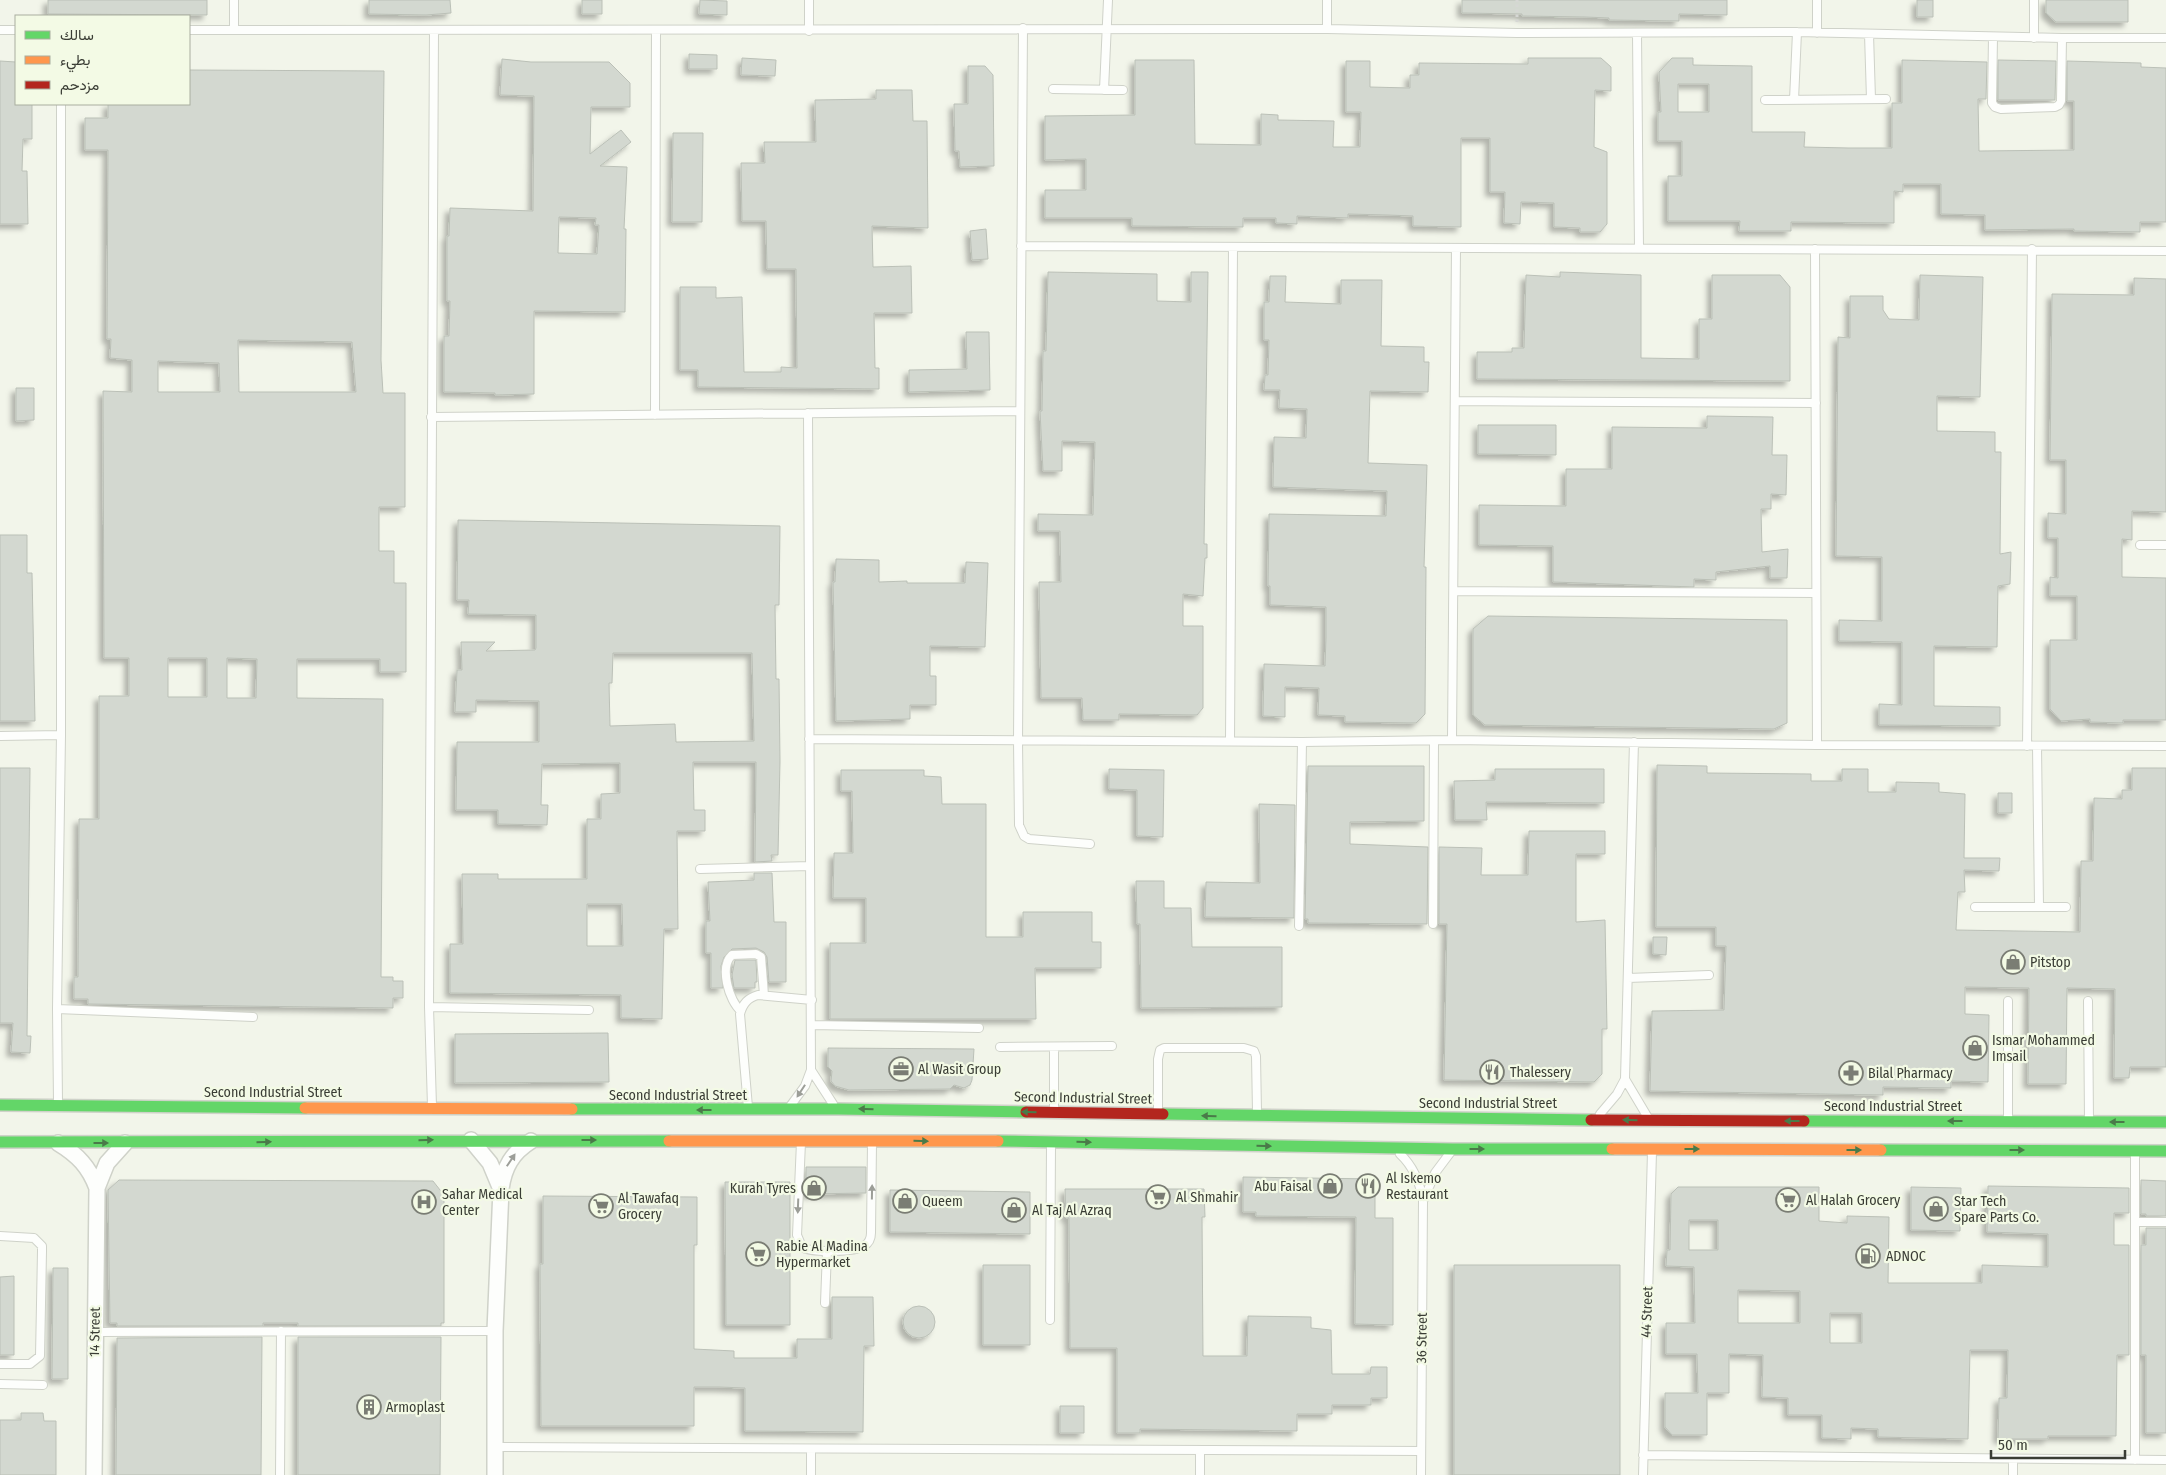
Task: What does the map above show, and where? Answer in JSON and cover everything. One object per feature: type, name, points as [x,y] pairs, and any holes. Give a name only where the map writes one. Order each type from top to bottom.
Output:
[{"type":"main road","name":"Second Industrial Street","points":[[0,1105],[838,1109],[1652,1121],[2166,1122]]},
{"type":"main road","points":[[0,1142],[872,1140],[1051,1141],[1393,1149],[2166,1151]]},
{"type":"street","points":[[472,1140],[490,1163],[501,1188]]},
{"type":"street","points":[[495,1475],[496,1331],[501,1188],[503,1173],[510,1159],[520,1148],[534,1140]]},
{"type":"street","name":"14 Street","points":[[57,1143],[71,1151],[82,1161],[91,1174],[97,1188]]},
{"type":"street","name":"14 Street","points":[[94,1475],[97,1188],[107,1163],[125,1143]]},
{"type":"lane","points":[[234,0],[234,30]]},
{"type":"lane","points":[[809,0],[809,31]]},
{"type":"lane","points":[[1104,90],[1108,0]]},
{"type":"lane","points":[[1327,0],[1327,29]]},
{"type":"lane","points":[[1817,0],[1818,33]]},
{"type":"lane","points":[[2034,0],[2034,38]]},
{"type":"lane","points":[[190,30],[809,31],[1023,28],[1108,30],[1327,29],[1637,34],[1796,32],[2034,38],[2166,38]]},
{"type":"lane","points":[[1023,28],[1020,246],[1019,825],[1024,836],[1035,840],[1090,844]]},
{"type":"lane","points":[[0,30],[15,30]]},
{"type":"lane","points":[[432,1108],[429,1007],[434,30]]},
{"type":"lane","points":[[655,415],[656,30]]},
{"type":"lane","points":[[1794,100],[1796,32]]},
{"type":"lane","points":[[1637,34],[1639,248]]},
{"type":"lane","points":[[1869,34],[1870,99]]},
{"type":"lane","points":[[1993,37],[1992,103],[2001,109],[2055,107],[2059,105],[2061,100],[2062,38]]},
{"type":"lane","points":[[1053,89],[1123,90]]},
{"type":"lane","points":[[1764,100],[1886,99]]},
{"type":"lane","points":[[58,1106],[57,1010],[61,735],[61,105]]},
{"type":"lane","points":[[1020,246],[2166,250]]},
{"type":"lane","points":[[1230,741],[1233,247]]},
{"type":"lane","points":[[1452,740],[1456,248]]},
{"type":"lane","points":[[1815,249],[1817,745]]},
{"type":"lane","points":[[2027,746],[2032,249]]},
{"type":"lane","points":[[1455,401],[1816,403]]},
{"type":"lane","points":[[431,417],[1020,411]]},
{"type":"lane","points":[[787,1110],[805,1086],[811,1070],[808,413]]},
{"type":"lane","points":[[2140,545],[2166,545]]},
{"type":"lane","points":[[1454,591],[1816,593]]},
{"type":"lane","points":[[0,736],[61,735]]},
{"type":"lane","points":[[809,739],[1302,742],[1452,740],[1817,745],[2166,746]]},
{"type":"lane","points":[[1432,924],[1434,741]]},
{"type":"lane","points":[[1299,926],[1302,742]]},
{"type":"lane","points":[[1595,1119],[1612,1100],[1625,1079],[1634,742]]},
{"type":"lane","points":[[2037,746],[2039,906]]},
{"type":"lane","points":[[700,869],[810,866]]},
{"type":"lane","points":[[1975,907],[2066,906]]},
{"type":"lane","points":[[741,1011],[732,1002],[728,991],[727,963],[732,955],[756,954],[761,957],[764,995]]},
{"type":"lane","points":[[1628,978],[1709,975]]},
{"type":"lane","points":[[748,1110],[741,1011],[747,1000],[758,995],[764,995],[812,1000]]},
{"type":"lane","points":[[2008,1001],[2008,1121]]},
{"type":"lane","points":[[2088,1001],[2089,1122]]},
{"type":"lane","points":[[429,1007],[589,1010]]},
{"type":"lane","points":[[57,1010],[253,1017]]},
{"type":"lane","points":[[811,1025],[980,1028]]},
{"type":"lane","points":[[1000,1047],[1112,1046]]},
{"type":"lane","points":[[1054,1047],[1054,1113]]},
{"type":"lane","points":[[1158,1115],[1158,1059],[1160,1050],[1164,1048],[1244,1048],[1254,1051],[1256,1056],[1258,1116]]},
{"type":"lane","points":[[811,1070],[828,1099],[838,1109]]},
{"type":"lane","points":[[1625,1079],[1641,1108],[1652,1121]]},
{"type":"lane","points":[[801,1140],[798,1240],[806,1250],[827,1251],[859,1249],[869,1241],[871,1233],[872,1140]]},
{"type":"lane","points":[[1050,1320],[1051,1141]]},
{"type":"lane","name":"36 Street","points":[[1393,1149],[1405,1159],[1414,1171],[1421,1186],[1424,1201],[1421,1475]]},
{"type":"lane","name":"36 Street","points":[[1424,1201],[1435,1173],[1453,1149]]},
{"type":"lane","name":"44 Street","points":[[1643,1475],[1653,1149]]},
{"type":"lane","points":[[2135,1151],[2135,1460]]},
{"type":"lane","points":[[2135,1222],[2166,1222]]},
{"type":"lane","points":[[0,1236],[34,1238],[42,1246],[40,1356],[30,1364],[0,1364]]},
{"type":"lane","points":[[825,1303],[827,1251]]},
{"type":"lane","points":[[280,1475],[281,1331]]},
{"type":"lane","points":[[95,1332],[496,1331]]},
{"type":"lane","points":[[0,1384],[43,1385]]},
{"type":"lane","points":[[495,1447],[1421,1451]]},
{"type":"lane","points":[[811,1448],[811,1475]]},
{"type":"lane","points":[[1200,1450],[1200,1475]]},
{"type":"lane","points":[[1643,1455],[2166,1460]]},
{"type":"lane","points":[[2013,1459],[2013,1475]]},
{"type":"path","points":[[1517,0],[1517,33]]},
{"type":"building","points":[[48,0],[207,0],[207,15],[48,14]]},
{"type":"building","points":[[369,0],[450,0],[451,13],[426,15],[369,14]]},
{"type":"building","points":[[582,0],[602,0],[602,14],[582,14]]},
{"type":"building","points":[[700,0],[727,1],[727,15],[699,14]]},
{"type":"building","points":[[1462,0],[1727,0],[1727,15],[1679,14],[1679,21],[1609,20],[1609,18],[1462,13]]},
{"type":"building","points":[[1917,0],[1933,0],[1933,17],[1917,17]]},
{"type":"building","points":[[2046,0],[2128,0],[2128,22],[2056,22],[2046,13]]},
{"type":"building","points":[[689,54],[717,55],[717,69],[689,69]]},
{"type":"building","points":[[742,58],[776,60],[775,76],[741,75]]},
{"type":"building","points":[[1528,58],[1601,58],[1611,67],[1611,91],[1595,90],[1594,147],[1607,152],[1607,224],[1600,232],[1580,232],[1580,228],[1554,227],[1554,203],[1521,202],[1520,224],[1504,223],[1505,192],[1490,192],[1490,138],[1461,138],[1461,227],[1413,226],[1413,216],[1348,214],[1348,218],[1297,216],[1297,224],[1276,223],[1276,218],[1243,218],[1243,227],[1132,226],[1132,218],[1045,218],[1045,190],[1086,190],[1086,159],[1045,160],[1045,116],[1135,115],[1135,60],[1194,60],[1195,144],[1261,145],[1261,114],[1278,115],[1278,120],[1334,121],[1333,147],[1360,147],[1361,112],[1346,112],[1346,61],[1370,61],[1370,87],[1410,88],[1410,75],[1419,75],[1419,63],[1528,64]]},
{"type":"building","points":[[1672,58],[1693,58],[1693,65],[1752,66],[1752,132],[1805,132],[1804,147],[1892,148],[1892,103],[1902,103],[1902,60],[1987,62],[1986,99],[1978,99],[1979,151],[2074,150],[2074,101],[2067,101],[2067,61],[2141,63],[2141,67],[2166,68],[2166,222],[2140,222],[2140,232],[2074,231],[2074,229],[1985,230],[1985,215],[1941,214],[1941,184],[1903,184],[1903,192],[1894,191],[1894,223],[1791,222],[1791,231],[1739,231],[1740,221],[1668,221],[1668,176],[1682,176],[1682,141],[1658,141],[1658,112],[1661,112],[1659,72]],"holes":[[[1678,84],[1709,84],[1709,112],[1678,112]]]},
{"type":"building","points":[[502,59],[531,62],[609,62],[630,83],[630,107],[591,107],[590,154],[621,130],[631,142],[600,166],[627,167],[624,229],[626,229],[625,312],[534,311],[534,394],[495,395],[495,393],[444,392],[444,336],[449,336],[450,301],[447,301],[447,236],[449,236],[450,208],[533,211],[534,96],[500,95]],"holes":[[[559,217],[596,218],[595,225],[599,225],[597,254],[558,253]]]},
{"type":"building","points":[[1998,60],[2056,61],[2055,100],[1998,100]]},
{"type":"building","points":[[0,61],[15,62],[15,105],[32,105],[32,139],[23,139],[22,171],[27,171],[28,224],[0,224]]},
{"type":"building","points":[[968,66],[985,66],[993,75],[994,166],[960,167],[959,151],[955,151],[954,104],[968,104]]},
{"type":"building","points":[[190,70],[384,71],[381,360],[383,393],[405,393],[405,507],[379,507],[379,551],[394,551],[394,583],[406,583],[406,672],[380,672],[380,659],[297,659],[297,698],[383,699],[381,977],[393,977],[393,981],[403,981],[403,998],[393,998],[393,1008],[88,1004],[88,999],[74,999],[74,977],[78,977],[79,819],[99,819],[99,696],[129,696],[129,658],[104,658],[103,391],[132,392],[132,360],[110,358],[111,339],[107,339],[108,150],[85,150],[85,118],[108,118],[108,105],[190,105]],"holes":[[[238,340],[352,342],[356,392],[239,392]],[[158,361],[219,363],[220,392],[158,392]],[[168,658],[207,658],[207,697],[168,697]],[[227,658],[257,659],[256,698],[227,698]]]},
{"type":"building","points":[[876,90],[912,90],[913,121],[927,121],[928,228],[872,226],[873,267],[911,266],[912,313],[874,313],[875,368],[879,368],[879,389],[698,387],[698,370],[680,370],[680,287],[716,287],[716,298],[742,297],[744,372],[781,372],[781,367],[797,368],[796,269],[767,269],[766,221],[742,221],[741,163],[765,163],[764,142],[816,142],[815,100],[876,99]]},
{"type":"building","points":[[673,133],[703,133],[702,222],[672,222]]},
{"type":"building","points":[[986,229],[988,259],[972,260],[970,231]]},
{"type":"building","points":[[1048,272],[1157,274],[1157,301],[1191,302],[1191,272],[1208,272],[1204,544],[1207,544],[1207,558],[1205,558],[1203,596],[1183,594],[1183,626],[1203,626],[1203,708],[1197,715],[1119,714],[1119,720],[1083,720],[1082,698],[1041,698],[1039,582],[1061,582],[1060,531],[1038,531],[1038,514],[1093,515],[1095,442],[1062,441],[1062,471],[1043,471],[1040,411],[1042,411],[1043,351],[1046,351]]},
{"type":"building","points":[[1560,272],[1641,275],[1641,358],[1699,359],[1699,319],[1712,319],[1712,275],[1780,275],[1790,287],[1790,381],[1477,379],[1477,352],[1512,352],[1512,348],[1524,348],[1526,275],[1560,277]]},
{"type":"building","points":[[1920,275],[1983,277],[1980,397],[1937,396],[1937,431],[1995,432],[1995,452],[2001,452],[2000,554],[2011,552],[2010,584],[1998,586],[1997,647],[1934,646],[1934,706],[2000,707],[2000,726],[1879,725],[1879,704],[1902,705],[1902,642],[1839,641],[1839,620],[1882,621],[1882,557],[1836,556],[1838,337],[1850,338],[1850,296],[1883,296],[1883,310],[1889,319],[1919,320]]},
{"type":"building","points":[[1270,276],[1286,276],[1285,302],[1341,304],[1341,280],[1382,280],[1381,346],[1424,347],[1424,362],[1429,362],[1428,392],[1370,391],[1368,463],[1427,465],[1424,567],[1426,567],[1425,714],[1416,723],[1345,722],[1345,716],[1318,715],[1319,688],[1285,687],[1285,717],[1263,716],[1264,664],[1325,666],[1326,637],[1326,607],[1270,605],[1270,586],[1268,586],[1269,514],[1386,516],[1387,491],[1273,487],[1274,437],[1306,438],[1307,409],[1279,408],[1280,390],[1264,390],[1265,375],[1268,375],[1269,340],[1264,340],[1264,302],[1269,302]]},
{"type":"building","points":[[2134,278],[2166,279],[2166,512],[2132,511],[2132,540],[2122,539],[2122,577],[2166,578],[2166,720],[2123,720],[2123,723],[2090,722],[2090,719],[2061,721],[2050,709],[2050,640],[2077,640],[2077,596],[2050,596],[2050,577],[2058,578],[2058,538],[2048,538],[2048,513],[2066,514],[2066,460],[2050,460],[2052,294],[2134,295]]},
{"type":"building","points":[[966,332],[989,332],[990,390],[909,392],[909,370],[967,369]]},
{"type":"building","points":[[16,388],[34,388],[34,420],[16,421]]},
{"type":"building","points":[[1707,416],[1773,417],[1772,455],[1787,455],[1786,495],[1771,494],[1771,509],[1761,509],[1762,552],[1788,549],[1787,578],[1770,578],[1770,566],[1716,572],[1716,580],[1694,579],[1694,587],[1553,582],[1553,546],[1479,545],[1479,505],[1566,506],[1566,469],[1612,469],[1612,427],[1707,428]]},
{"type":"building","points":[[1478,425],[1556,425],[1556,455],[1478,454]]},
{"type":"building","points":[[458,520],[780,526],[779,605],[775,605],[776,679],[779,679],[780,761],[778,855],[771,855],[772,861],[755,862],[756,762],[693,762],[694,810],[705,810],[705,831],[677,831],[678,929],[664,929],[662,1019],[621,1018],[621,995],[450,993],[450,944],[463,944],[462,874],[498,874],[498,879],[587,879],[587,819],[601,819],[601,794],[620,793],[620,763],[542,764],[541,805],[548,805],[547,825],[498,824],[498,810],[456,810],[457,742],[539,742],[539,701],[476,700],[476,712],[455,712],[457,670],[462,670],[461,642],[495,642],[486,651],[535,650],[536,615],[468,614],[469,600],[457,600]],"holes":[[[613,653],[752,653],[754,741],[676,742],[675,724],[610,726],[609,683],[612,683]],[[587,904],[622,904],[623,946],[587,946]]]},
{"type":"building","points":[[0,535],[27,535],[27,573],[32,573],[35,721],[0,721]]},
{"type":"building","points":[[836,559],[879,560],[879,582],[907,581],[907,583],[965,583],[966,562],[988,563],[985,647],[930,646],[930,676],[936,676],[936,705],[910,705],[910,719],[836,721],[833,582],[835,582]]},
{"type":"building","points":[[1488,616],[1787,620],[1787,723],[1774,729],[1485,725],[1473,715],[1473,629]]},
{"type":"building","points":[[1657,765],[1707,766],[1707,773],[1811,774],[1811,781],[1842,781],[1842,769],[1868,769],[1868,792],[1896,792],[1896,782],[1939,783],[1939,792],[1965,794],[1964,858],[2000,858],[1999,871],[1964,870],[1965,892],[1958,892],[1956,930],[2080,932],[2081,861],[2093,861],[2094,798],[2122,799],[2122,790],[2132,790],[2132,768],[2166,768],[2166,1067],[2130,1067],[2129,1078],[2114,1078],[2115,989],[2067,988],[2066,1084],[2028,1084],[2029,988],[1965,987],[1965,1014],[1989,1015],[1988,1082],[1951,1081],[1951,1088],[1883,1087],[1883,1095],[1650,1091],[1652,1011],[1724,1010],[1726,946],[1716,946],[1716,927],[1656,927]]},
{"type":"building","points":[[1308,766],[1424,766],[1424,821],[1350,822],[1350,844],[1428,847],[1427,924],[1308,923],[1308,919],[1305,919]]},
{"type":"building","points":[[0,768],[30,768],[27,1036],[31,1036],[30,1053],[11,1052],[13,1023],[0,1023]]},
{"type":"building","points":[[1109,769],[1164,770],[1163,837],[1137,836],[1137,790],[1109,789]]},
{"type":"building","points":[[1495,769],[1604,769],[1604,803],[1486,802],[1487,820],[1455,820],[1454,781],[1495,780]]},
{"type":"building","points":[[841,770],[924,770],[924,776],[941,777],[942,804],[986,804],[986,937],[1023,937],[1023,912],[1092,912],[1092,942],[1101,942],[1101,968],[1035,968],[1036,1019],[830,1019],[830,943],[866,943],[866,898],[833,898],[834,853],[853,853],[852,791],[841,791]]},
{"type":"building","points":[[1998,793],[2012,793],[2012,813],[1998,813]]},
{"type":"building","points":[[1259,804],[1295,805],[1294,918],[1205,917],[1206,882],[1260,883]]},
{"type":"building","points":[[1529,831],[1605,831],[1605,854],[1576,854],[1576,922],[1605,920],[1607,1029],[1602,1029],[1602,1074],[1594,1082],[1444,1080],[1447,924],[1439,924],[1439,847],[1482,848],[1481,875],[1528,875]]},
{"type":"building","points":[[754,873],[772,873],[774,922],[786,922],[786,982],[769,982],[767,957],[764,952],[756,948],[732,949],[724,957],[721,966],[723,988],[711,988],[711,953],[706,953],[706,921],[710,921],[708,882],[754,880]]},
{"type":"building","points":[[1136,881],[1164,881],[1164,908],[1191,908],[1192,947],[1282,947],[1282,1007],[1141,1008],[1140,924],[1137,924]]},
{"type":"building","points":[[1653,937],[1667,937],[1666,955],[1653,954]]},
{"type":"building","points":[[735,960],[756,960],[757,982],[755,982],[755,988],[734,988],[732,975]]},
{"type":"building","points":[[608,1033],[609,1082],[455,1083],[455,1034]]},
{"type":"building","name":"Al Wasit Group","points":[[828,1048],[974,1049],[972,1080],[970,1085],[964,1088],[954,1085],[950,1089],[849,1090],[835,1086],[831,1081],[832,1071],[828,1067]]},
{"type":"building","points":[[806,1167],[866,1167],[866,1193],[806,1194]]},
{"type":"building","points":[[1243,1177],[1375,1179],[1375,1218],[1393,1218],[1393,1325],[1355,1324],[1356,1217],[1256,1216],[1256,1212],[1243,1212]]},
{"type":"building","points":[[119,1180],[433,1181],[444,1195],[444,1323],[441,1323],[441,1326],[298,1326],[298,1323],[263,1323],[263,1326],[117,1326],[117,1323],[110,1323],[108,1190]]},
{"type":"building","points":[[2141,1180],[2166,1181],[2166,1216],[2146,1216],[2146,1214],[2141,1214]]},
{"type":"building","name":"Rabie Al Madina Hypermarket","points":[[725,1182],[790,1182],[790,1325],[726,1325]]},
{"type":"building","points":[[1988,1186],[2129,1188],[2129,1213],[2114,1213],[2114,1245],[2129,1245],[2129,1355],[2117,1355],[2116,1436],[2048,1436],[2048,1439],[1998,1439],[1999,1398],[2007,1398],[2008,1350],[1970,1350],[1968,1439],[1878,1437],[1878,1429],[1851,1428],[1851,1439],[1822,1438],[1822,1415],[1788,1415],[1788,1398],[1762,1397],[1763,1355],[1729,1354],[1729,1393],[1707,1393],[1707,1435],[1672,1435],[1665,1427],[1665,1393],[1698,1393],[1697,1354],[1666,1354],[1666,1323],[1695,1323],[1694,1267],[1666,1266],[1667,1250],[1670,1250],[1671,1194],[1678,1187],[1819,1187],[1819,1221],[1847,1223],[1847,1216],[1889,1217],[1888,1283],[1982,1283],[1982,1265],[2048,1267],[2048,1234],[1987,1232]],"holes":[[[1689,1220],[1718,1220],[1718,1250],[1689,1250]],[[1738,1290],[1800,1291],[1800,1323],[1738,1323]],[[1830,1313],[1862,1313],[1862,1343],[1830,1343]]]},
{"type":"building","name":"Star Tech Spare Parts Co.","points":[[1911,1187],[1961,1188],[1960,1231],[1911,1230]]},
{"type":"building","points":[[1065,1189],[1204,1189],[1205,1217],[1202,1217],[1203,1356],[1247,1356],[1248,1316],[1311,1317],[1311,1328],[1331,1330],[1332,1374],[1370,1374],[1371,1367],[1387,1367],[1387,1398],[1371,1398],[1371,1405],[1332,1405],[1332,1414],[1297,1414],[1297,1431],[1140,1429],[1140,1433],[1117,1433],[1117,1348],[1070,1348],[1069,1218],[1066,1218]]},
{"type":"building","points":[[890,1190],[1030,1192],[1030,1234],[890,1232]]},
{"type":"building","points":[[543,1196],[697,1197],[697,1245],[694,1245],[694,1349],[734,1351],[734,1358],[797,1358],[797,1339],[832,1339],[832,1297],[873,1297],[874,1346],[864,1346],[863,1432],[745,1431],[745,1388],[719,1387],[694,1387],[694,1426],[541,1426],[540,1264],[543,1264]]},
{"type":"building","points":[[2146,1228],[2166,1228],[2166,1433],[2146,1433],[2146,1355],[2141,1355],[2141,1245],[2146,1245]]},
{"type":"building","points":[[983,1265],[1030,1265],[1030,1345],[983,1345]]},
{"type":"building","points":[[1454,1265],[1620,1265],[1620,1475],[1454,1475]]},
{"type":"building","points":[[53,1268],[68,1268],[68,1379],[52,1379]]},
{"type":"building","points":[[14,1276],[14,1355],[0,1355],[0,1277]]},
{"type":"building","points":[[919,1306],[925,1307],[930,1311],[934,1316],[934,1328],[930,1333],[925,1337],[919,1338],[913,1337],[908,1333],[904,1328],[903,1322],[904,1316],[908,1311],[913,1307]]},
{"type":"building","points":[[262,1337],[261,1475],[116,1475],[117,1338]]},
{"type":"building","name":"Armoplast","points":[[298,1337],[441,1337],[440,1475],[298,1475]]},
{"type":"building","points":[[1060,1406],[1084,1406],[1084,1433],[1060,1433]]},
{"type":"building","points":[[21,1413],[43,1413],[44,1421],[56,1421],[56,1475],[0,1475],[0,1420],[21,1420]]},
{"type":"traffic: fast","points":[[0,1105],[305,1108]]},
{"type":"traffic: fast","points":[[572,1109],[838,1109],[1026,1112]]},
{"type":"traffic: fast","points":[[1163,1114],[1591,1120]]},
{"type":"traffic: fast","points":[[1804,1121],[2166,1122]]},
{"type":"traffic: fast","points":[[0,1142],[669,1141]]},
{"type":"traffic: fast","points":[[998,1141],[1453,1149],[1612,1149]]},
{"type":"traffic: fast","points":[[1881,1150],[2166,1151]]},
{"type":"traffic: slow","points":[[305,1108],[572,1109]]},
{"type":"traffic: slow","points":[[669,1141],[998,1141]]},
{"type":"traffic: slow","points":[[1612,1149],[1881,1150]]},
{"type":"traffic: jam","points":[[1026,1112],[1163,1114]]},
{"type":"traffic: jam","points":[[1591,1120],[1804,1121]]},
{"type":"place","name":"Pitstop","points":[[2013,962]]},
{"type":"place","name":"Ismar Mohammed Imsail","points":[[1975,1048]]},
{"type":"place","name":"Al Wasit Group","points":[[901,1069]]},
{"type":"place","name":"Thalessery","points":[[1492,1072]]},
{"type":"place","name":"Bilal Pharmacy","points":[[1851,1073]]},
{"type":"place","name":"Abu Faisal","points":[[1330,1186]]},
{"type":"place","name":"Al Iskemo Restaurant","points":[[1368,1186]]},
{"type":"place","name":"Kurah Tyres","points":[[814,1188]]},
{"type":"place","name":"Al Shmahir","points":[[1158,1197]]},
{"type":"place","name":"Al Halah Grocery","points":[[1788,1200]]},
{"type":"place","name":"Queem","points":[[905,1201]]},
{"type":"place","name":"Sahar Medical Center","points":[[424,1202]]},
{"type":"place","name":"Al Tawafaq Grocery","points":[[601,1206]]},
{"type":"place","name":"Star Tech Spare Parts Co.","points":[[1936,1209]]},
{"type":"place","name":"Al Taj Al Azraq","points":[[1014,1210]]},
{"type":"place","name":"Rabie Al Madina Hypermarket","points":[[758,1254]]},
{"type":"place","name":"ADNOC","points":[[1868,1256]]},
{"type":"place","name":"Armoplast","points":[[369,1407]]}]
